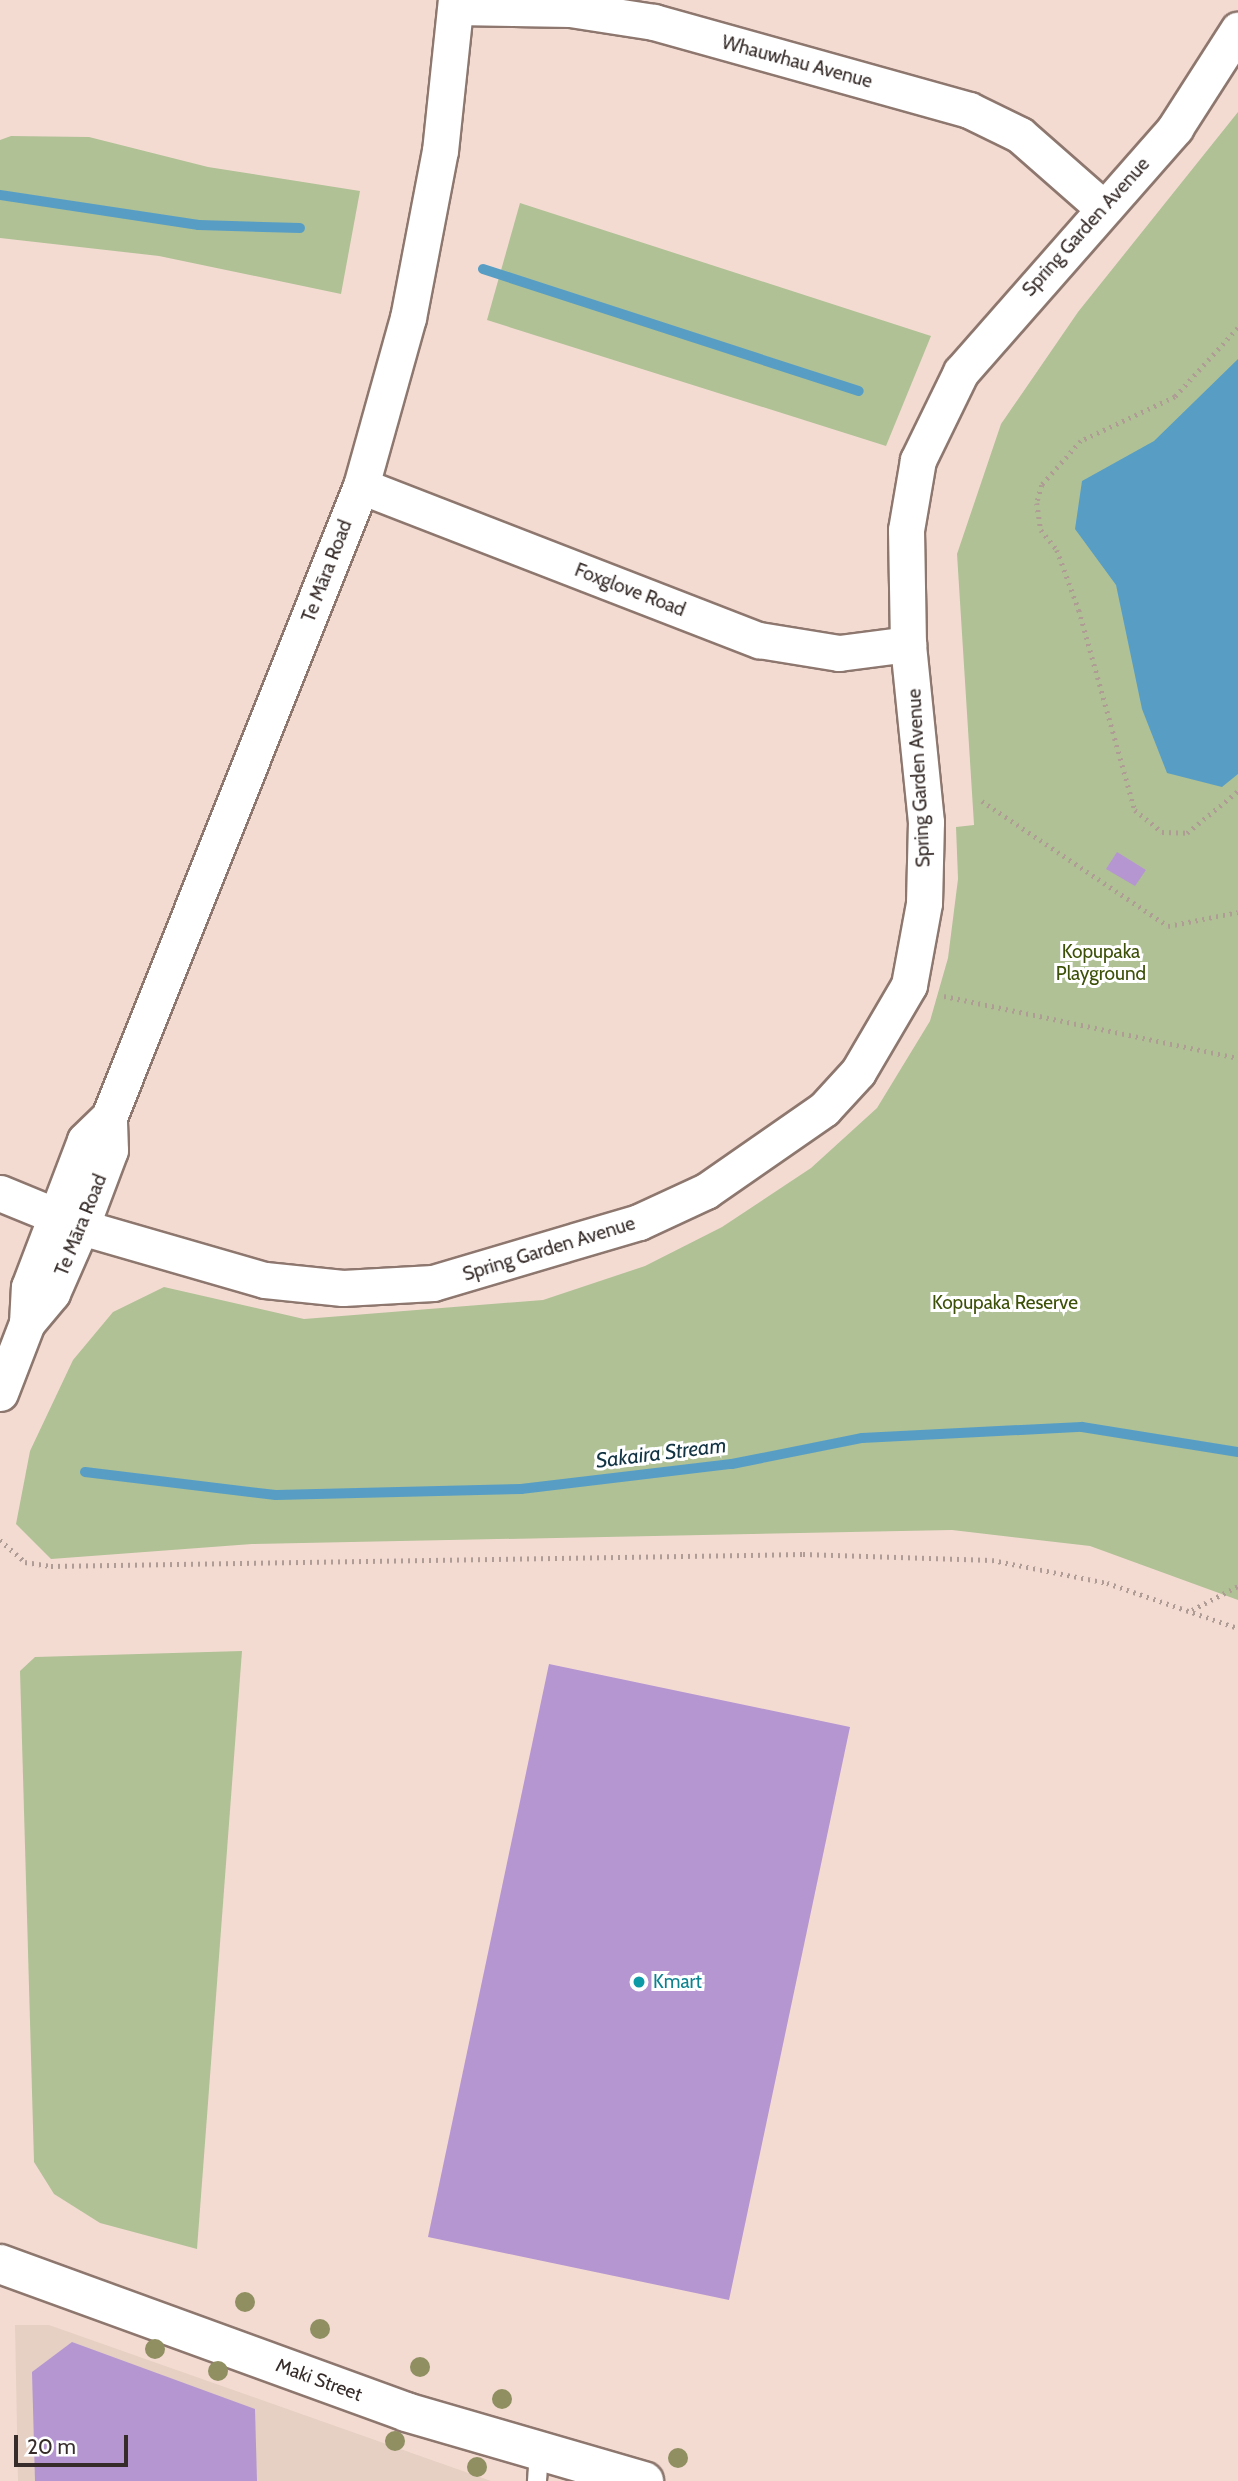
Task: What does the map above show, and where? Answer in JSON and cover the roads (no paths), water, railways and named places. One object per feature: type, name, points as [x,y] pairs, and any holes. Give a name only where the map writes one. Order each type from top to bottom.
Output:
[{"type":"street","name":"Whauwhau Avenue","points":[[456,3],[570,9],[654,22],[969,110],[1020,135],[1103,208]]},
{"type":"street","name":"Te Māra Road","points":[[0,1393],[27,1323],[52,1293],[85,1140],[109,1117],[360,486],[408,318],[440,151],[456,3]]},
{"type":"street","name":"Spring Garden Avenue","points":[[0,1193],[68,1222],[265,1280],[343,1288],[433,1283],[639,1222],[771,1150],[858,1072],[909,985],[924,903],[926,822],[908,644],[906,530],[918,460],[961,372],[1175,128],[1238,30]]},
{"type":"street","name":"Foxglove Road","points":[[360,486],[759,640],[839,653],[908,644]]},
{"type":"street","name":"Maki Street","points":[[0,2264],[406,2412],[538,2465],[644,2481]]},
{"type":"water","points":[[1238,359],[1238,774],[1222,787],[1167,773],[1142,709],[1116,585],[1075,529],[1082,481],[1154,441]]},
{"type":"waterway","points":[[0,195],[199,225],[300,228]]},
{"type":"waterway","points":[[483,269],[859,391]]},
{"type":"waterway","name":"Sakaira Stream","points":[[85,1472],[276,1495],[521,1489],[732,1464],[862,1438],[1082,1427],[1238,1452]]},
{"type":"place","name":"Kmart","points":[[639,1982]]},
{"type":"park label","name":"Kopupaka Playground","points":[[1101,963]]},
{"type":"park label","name":"Kopupaka Reserve","points":[[1005,1303]]}]
